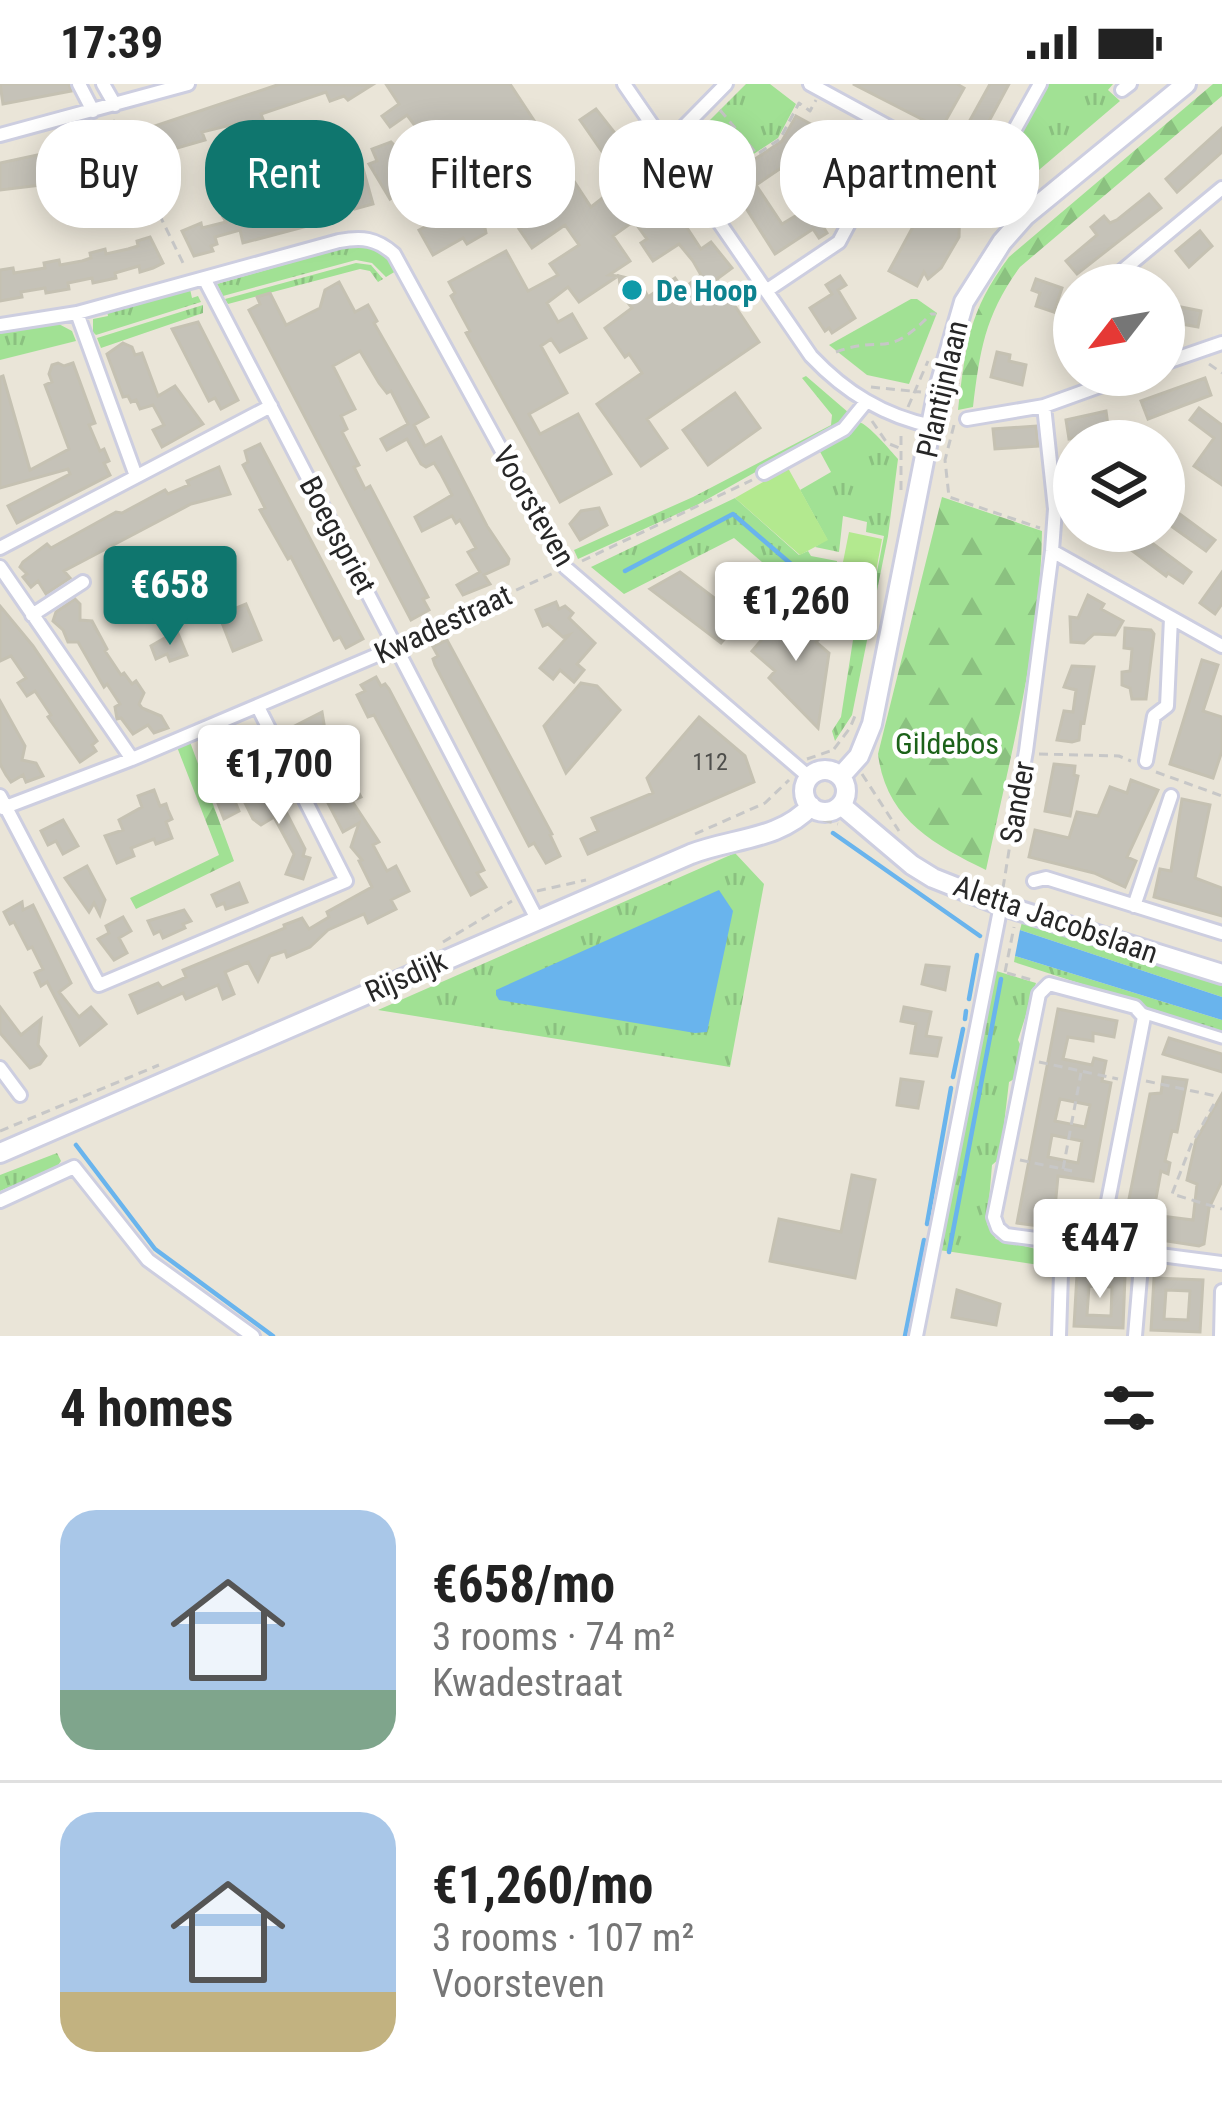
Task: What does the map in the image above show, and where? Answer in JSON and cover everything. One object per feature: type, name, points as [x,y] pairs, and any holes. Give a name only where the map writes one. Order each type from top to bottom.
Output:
[{"type":"main road","name":"Plantijnlaan","points":[[841,776],[859,756],[872,724],[958,315],[1001,242],[1035,207],[1186,84]]},
{"type":"main road","points":[[828,770],[841,776],[847,790],[841,805],[826,812],[811,806],[799,778],[828,770]]},
{"type":"main road","name":"Aletta Jacobslaan","points":[[841,805],[922,872],[1001,905],[1222,974]]},
{"type":"main road","name":"Rijsdijk","points":[[0,1153],[719,843],[775,832],[811,806]]},
{"type":"street","points":[[79,84],[105,108]]},
{"type":"street","points":[[104,84],[105,108]]},
{"type":"street","points":[[0,134],[188,84]]},
{"type":"street","points":[[624,84],[648,120]]},
{"type":"street","points":[[690,120],[726,84]]},
{"type":"street","points":[[1020,120],[1040,84]]},
{"type":"street","points":[[816,88],[874,120]]},
{"type":"street","points":[[1130,264],[1222,188]]},
{"type":"street","points":[[721,228],[811,356],[866,402],[904,420],[932,426]]},
{"type":"street","points":[[766,291],[839,242],[847,228]]},
{"type":"street","name":"Voorsteven","points":[[199,281],[339,241],[370,239],[394,254],[566,568],[799,778]]},
{"type":"street","points":[[0,325],[76,313],[199,281]]},
{"type":"street","name":"Boegspriet","points":[[199,281],[271,406],[537,919]]},
{"type":"street","points":[[76,313],[136,476]]},
{"type":"street","points":[[1185,356],[1222,344]]},
{"type":"street","points":[[961,420],[1044,406],[1068,396]]},
{"type":"street","points":[[764,473],[844,429],[866,402]]},
{"type":"street","points":[[0,548],[271,406]]},
{"type":"street","name":"Sander","points":[[1044,406],[1053,490]]},
{"type":"street","name":"Sander","points":[[1012,825],[1026,751],[1053,532]]},
{"type":"street","points":[[1052,551],[1222,646]]},
{"type":"street","points":[[0,567],[132,759]]},
{"type":"street","points":[[32,615],[83,582]]},
{"type":"street","points":[[1146,761],[1154,716],[1166,706],[1172,618]]},
{"type":"street","name":"Kwadestraat","points":[[2,804],[132,759],[396,647]]},
{"type":"street","points":[[2,804],[99,985],[346,881],[258,707]]},
{"type":"street","points":[[1134,906],[1171,796]]},
{"type":"street","points":[[1034,880],[1046,878],[1222,933]]},
{"type":"street","points":[[916,1336],[1001,905]]},
{"type":"street","points":[[1222,1038],[1142,1013],[1135,1006],[1060,984],[1045,986],[1039,994],[994,1217],[1006,1234],[1222,1263]]},
{"type":"street","points":[[1099,1247],[1142,1013]]},
{"type":"street","points":[[0,1068],[20,1095]]},
{"type":"street","points":[[0,1201],[74,1166],[148,1260],[253,1336]]},
{"type":"street","points":[[1059,1336],[1062,1242]]},
{"type":"street","points":[[1135,1336],[1142,1254]]},
{"type":"street","points":[[1221,1336],[1222,1291]]},
{"type":"path","points":[[710,100],[757,154],[780,139],[799,103],[810,111],[816,88]]},
{"type":"path","points":[[105,108],[199,281]]},
{"type":"path","points":[[836,352],[894,344],[936,314]]},
{"type":"path","name":"Plantijnlaan","points":[[958,376],[958,399]]},
{"type":"path","points":[[866,385],[914,391]]},
{"type":"path","name":"Plantijnlaan","points":[[901,489],[904,420]]},
{"type":"path","name":"Plantijnlaan","points":[[961,420],[945,460],[949,497],[1053,532]]},
{"type":"path","name":"Kwadestraat","points":[[396,647],[764,473]]},
{"type":"path","points":[[833,750],[857,709]]},
{"type":"path","points":[[1026,751],[1119,756],[1222,796]]},
{"type":"path","points":[[689,837],[765,803],[799,778]]},
{"type":"path","name":"Sander","points":[[1001,905],[1012,825]]},
{"type":"path","name":"Rijsdijk","points":[[435,946],[525,896],[588,880]]},
{"type":"path","points":[[987,967],[1045,986]]},
{"type":"path","points":[[1026,1059],[1216,1096]]},
{"type":"path","points":[[0,1131],[171,1060]]},
{"type":"path","points":[[1063,1169],[1081,1071]]},
{"type":"path","points":[[20,1095],[35,1114]]},
{"type":"path","points":[[1214,1104],[1172,1194],[1222,1209]]},
{"type":"path","points":[[1006,1157],[1072,1171]]},
{"type":"green space","points":[[746,84],[770,84],[796,104],[788,120],[780,120],[778,138],[756,152],[756,120],[710,120]]},
{"type":"green space","points":[[1048,84],[1113,84],[1108,90],[1120,101],[1039,170],[1039,120],[1029,120]]},
{"type":"green space","points":[[1213,84],[1222,84],[1222,96],[1020,267],[986,334],[973,407],[958,410],[977,312],[1009,257]]},
{"type":"green space","points":[[369,244],[388,256],[396,271],[386,277],[372,263],[356,260],[223,296],[217,284],[339,249]]},
{"type":"green space","points":[[356,263],[371,265],[383,279],[378,282],[370,271],[360,269],[228,304],[225,299]]},
{"type":"green space","points":[[190,289],[192,298],[198,296],[201,302],[96,335],[93,332],[93,319],[108,316],[107,311]]},
{"type":"green space","points":[[911,299],[937,313],[909,384],[867,375],[829,345]]},
{"type":"green space","points":[[203,305],[203,313],[101,348],[97,338]]},
{"type":"green space","points":[[55,322],[72,331],[76,341],[0,360],[0,331]]},
{"type":"green space","points":[[806,376],[849,413],[841,424],[697,505],[578,559],[574,550],[693,497],[831,425],[832,415],[802,378]]},
{"type":"green space","points":[[859,422],[898,459],[888,536],[852,715],[835,741],[832,731],[841,717],[853,640],[734,538],[624,594],[591,567],[735,498],[799,555],[808,551],[811,556],[837,561],[837,585],[873,592],[884,536],[866,532],[867,522],[843,516],[839,552],[815,547],[827,539],[800,490],[831,472],[818,448]]},
{"type":"green space","points":[[788,468],[828,540],[800,555],[735,498]]},
{"type":"green space","name":"Gildebos","points":[[942,497],[1042,531],[1030,659],[986,870],[915,827],[891,796],[878,754]]},
{"type":"green space","points":[[849,532],[882,539],[873,588],[839,582]]},
{"type":"green space","points":[[190,742],[234,861],[136,909],[130,898],[219,855],[177,747]]},
{"type":"green space","points":[[735,853],[764,884],[730,1067],[378,1010]]},
{"type":"green space","points":[[1023,918],[1222,981],[1222,997],[1020,930]]},
{"type":"green space","points":[[1015,956],[1222,1020],[1222,1034],[1014,962]]},
{"type":"green space","points":[[993,970],[1036,983],[1018,1040],[1022,1048],[1016,1078],[1009,1082],[1000,1158],[992,1165],[987,1224],[996,1239],[1040,1250],[1039,1265],[939,1250]]},
{"type":"green space","points":[[57,1153],[61,1161],[56,1168],[0,1191],[0,1175]]},
{"type":"water","points":[[719,890],[733,911],[707,1032],[499,1000],[496,995],[496,990]]},
{"type":"water","points":[[1020,930],[1222,997],[1222,1020],[1015,956]]},
{"type":"building","points":[[0,84],[69,84],[71,91],[3,104]]},
{"type":"building","points":[[280,84],[372,85],[348,100],[344,96],[330,101],[326,92],[261,114],[263,120],[205,120],[205,140],[181,147],[181,120],[173,120]]},
{"type":"building","points":[[386,84],[510,84],[534,120],[411,120],[407,115],[388,120],[388,124],[382,116],[399,104]]},
{"type":"building","points":[[853,84],[957,84],[964,88],[946,120],[923,120]]},
{"type":"building","points":[[990,84],[1009,84],[990,120],[970,120]]},
{"type":"building","points":[[596,109],[605,120],[599,120],[599,147],[580,120]]},
{"type":"building","points":[[1222,128],[1222,152],[1177,192],[1166,179]]},
{"type":"building","points":[[780,142],[780,169],[756,185],[756,158]]},
{"type":"building","points":[[388,143],[388,196],[369,164],[377,161],[372,149]]},
{"type":"building","points":[[36,155],[36,186],[0,190],[0,163]]},
{"type":"building","points":[[364,172],[373,204],[364,206]]},
{"type":"building","points":[[575,183],[591,207],[599,201],[599,228],[624,228],[613,236],[630,261],[609,275],[618,276],[579,302],[568,287],[547,303],[558,322],[572,314],[586,338],[560,352],[551,339],[541,346],[567,393],[529,414],[540,434],[578,414],[611,474],[560,502],[466,333],[470,331],[451,296],[455,293],[449,282],[506,251],[528,291],[558,275],[550,264],[579,245],[567,228],[575,228]]},
{"type":"building","points":[[756,185],[780,228],[824,228],[827,233],[819,238],[813,229],[775,254],[756,224]]},
{"type":"building","points":[[1149,194],[1161,208],[1090,264],[1069,264],[1066,261],[1097,235],[1091,227],[1104,216],[1110,223]]},
{"type":"building","points":[[201,223],[202,228],[300,228],[243,243],[240,230],[215,237],[213,251],[194,256],[182,231]]},
{"type":"building","points":[[485,228],[486,233],[467,244],[463,238],[433,255],[419,230]]},
{"type":"building","points":[[520,228],[561,228],[532,248]]},
{"type":"building","points":[[639,228],[687,228],[701,249],[711,242],[732,268],[717,279],[759,342],[647,419],[667,448],[641,466],[597,404],[642,373],[605,328],[632,308],[621,294],[619,276],[640,281],[648,297],[675,278],[683,289],[701,275],[679,244],[653,261],[641,243],[647,239]]},
{"type":"building","points":[[912,228],[959,228],[941,268],[928,279],[924,272],[917,286],[889,271]]},
{"type":"building","points":[[1200,231],[1212,246],[1189,267],[1176,251]]},
{"type":"building","points":[[150,237],[163,263],[153,268],[140,272],[139,266],[115,273],[116,278],[68,283],[69,289],[46,293],[45,288],[21,292],[22,297],[0,301],[0,270],[13,268],[14,273],[45,268],[44,263],[59,260],[60,265],[82,261],[91,258],[90,253],[128,249]]},
{"type":"building","points":[[840,276],[846,285],[838,290],[855,318],[832,333],[829,328],[825,331],[810,308],[832,294],[826,285]]},
{"type":"building","points":[[1036,279],[1053,285],[1053,312],[1036,306],[1040,293],[1032,290]]},
{"type":"building","points":[[339,282],[355,312],[368,305],[428,417],[414,425],[425,446],[441,437],[509,559],[508,564],[484,575],[490,584],[463,595],[457,585],[480,572],[468,552],[476,548],[460,520],[456,523],[452,516],[422,531],[415,517],[452,495],[441,474],[434,463],[421,464],[407,439],[387,450],[381,439],[408,424],[391,391],[387,393],[379,383],[360,351],[333,366],[355,409],[341,416],[347,429],[342,432],[359,465],[354,467],[365,489],[370,486],[428,597],[423,599],[429,610],[411,620],[249,310],[260,304],[257,297],[270,293],[286,325],[320,308],[325,290]]},
{"type":"building","points":[[1185,308],[1201,311],[1198,327],[1185,325]]},
{"type":"building","points":[[198,322],[238,400],[221,409],[215,398],[209,401],[172,329]]},
{"type":"building","points":[[123,343],[135,355],[142,353],[158,396],[175,386],[203,424],[162,447],[153,430],[164,425],[153,405],[140,409],[136,400],[123,397],[107,354]]},
{"type":"building","points":[[997,352],[1026,365],[1022,385],[991,377]]},
{"type":"building","points":[[58,363],[73,363],[95,423],[89,425],[100,451],[104,449],[110,475],[17,523],[8,506],[70,474],[68,469],[0,488],[0,377],[30,470],[69,449],[45,385],[52,382],[49,374]]},
{"type":"building","points":[[1205,378],[1211,395],[1148,419],[1141,401],[1185,396],[1185,385]]},
{"type":"building","points":[[735,393],[760,428],[708,465],[683,430]]},
{"type":"building","points":[[1199,408],[1222,425],[1222,485],[1194,466],[1214,438],[1190,420]]},
{"type":"building","points":[[1106,411],[1107,420],[1066,420]]},
{"type":"building","points":[[1036,426],[1038,446],[995,449],[993,429]]},
{"type":"building","points":[[260,444],[363,639],[346,648],[340,637],[334,640],[291,557],[288,559],[260,510],[265,508],[243,465],[248,462],[245,451]]},
{"type":"building","points":[[219,467],[230,494],[191,504],[64,571],[70,578],[46,594],[38,581],[31,587],[23,577],[27,574],[20,567],[23,562],[47,544],[51,548],[116,512],[165,490],[168,494],[189,485],[187,481]]},
{"type":"building","points":[[599,508],[607,525],[580,540],[570,524],[581,511]]},
{"type":"building","points":[[1185,518],[1215,540],[1206,551],[1185,536]]},
{"type":"building","points":[[1134,552],[1164,552],[1191,572],[1183,583]]},
{"type":"building","points":[[680,572],[742,619],[721,643],[650,589]]},
{"type":"building","points":[[1222,572],[1222,604],[1215,614],[1200,603]]},
{"type":"building","points":[[1088,595],[1123,621],[1115,635],[1094,634],[1084,643],[1071,642],[1070,617],[1078,618]]},
{"type":"building","points":[[75,599],[80,604],[80,620],[92,621],[121,675],[132,684],[136,681],[144,693],[139,704],[161,716],[168,728],[154,733],[148,725],[133,734],[117,719],[115,707],[120,704],[107,684],[104,687],[78,642],[68,642],[53,621],[56,612]]},
{"type":"building","points":[[556,602],[559,609],[565,606],[573,613],[569,618],[595,643],[577,664],[584,670],[574,682],[560,670],[553,679],[540,668],[569,635],[563,637],[548,624],[543,626],[536,610]]},
{"type":"building","points":[[246,604],[261,640],[233,651],[219,615]]},
{"type":"building","points":[[0,606],[97,741],[92,745],[96,751],[80,762],[35,691],[27,696],[18,683],[26,678],[11,656],[0,661]]},
{"type":"building","points":[[787,610],[820,638],[816,642],[829,653],[818,728],[769,678],[775,671],[752,651]]},
{"type":"building","points":[[1125,628],[1154,634],[1146,699],[1132,699],[1130,688],[1122,685],[1122,672],[1130,671],[1132,649],[1124,648]]},
{"type":"building","points":[[177,631],[187,655],[170,661],[167,654],[156,659],[151,646]]},
{"type":"building","points":[[447,640],[552,834],[560,856],[546,863],[534,843],[529,846],[435,665],[433,659],[438,656],[433,647]]},
{"type":"building","points":[[1202,660],[1218,665],[1203,711],[1222,717],[1222,751],[1213,778],[1170,764]]},
{"type":"building","points":[[1072,666],[1094,667],[1084,723],[1079,740],[1072,742],[1057,740],[1064,711],[1073,712],[1076,690],[1064,687]]},
{"type":"building","points":[[376,677],[389,689],[484,870],[477,873],[486,887],[471,895],[374,715],[368,717],[357,695],[365,691],[361,685]]},
{"type":"building","points":[[581,683],[597,686],[620,710],[566,773],[544,726]]},
{"type":"building","points":[[0,701],[25,746],[22,760],[36,763],[43,776],[26,782],[23,775],[11,782],[6,775],[0,764]]},
{"type":"building","points":[[322,712],[327,742],[351,788],[355,786],[361,797],[352,801],[379,842],[373,845],[387,871],[396,866],[409,891],[391,900],[396,909],[368,923],[364,914],[328,930],[310,947],[287,957],[285,951],[270,956],[258,981],[248,962],[225,972],[234,994],[223,999],[218,985],[186,999],[183,993],[138,1013],[130,995],[158,983],[162,988],[186,977],[183,970],[302,918],[309,929],[329,917],[327,912],[372,887],[362,860],[351,847],[359,823],[343,832],[315,778],[320,774],[302,739],[296,742],[289,729]]},
{"type":"building","points":[[699,717],[745,756],[754,782],[588,854],[581,839],[598,831],[592,818],[653,793],[647,778]]},
{"type":"building","points":[[252,748],[255,764],[226,776],[218,757]]},
{"type":"building","points":[[1054,764],[1075,766],[1078,776],[1070,816],[1045,811]]},
{"type":"building","points":[[1131,780],[1158,790],[1127,857],[1136,861],[1125,887],[1094,873],[1029,857],[1035,830],[1069,838],[1077,812],[1098,816],[1110,787],[1127,793]]},
{"type":"building","points":[[227,782],[239,811],[224,819],[212,788]]},
{"type":"building","points":[[265,788],[270,798],[277,794],[305,849],[303,856],[310,858],[303,879],[286,874],[294,854],[274,817],[261,825],[243,799]]},
{"type":"building","points":[[154,790],[172,819],[166,822],[172,838],[131,848],[134,856],[117,863],[105,836],[123,830],[119,820],[142,807],[138,796]]},
{"type":"building","points":[[1182,799],[1210,805],[1195,878],[1222,888],[1222,916],[1154,897],[1160,869],[1171,871]]},
{"type":"building","points":[[63,820],[78,846],[63,854],[56,841],[48,845],[41,831]]},
{"type":"building","points":[[87,866],[105,900],[100,915],[94,903],[89,912],[65,878]]},
{"type":"building","points":[[239,883],[247,902],[226,909],[224,903],[217,906],[212,895]]},
{"type":"building","points":[[22,902],[23,910],[33,905],[71,983],[59,992],[79,1017],[91,1007],[106,1024],[80,1045],[47,982],[41,986],[35,973],[43,969],[32,947],[28,949],[4,912]]},
{"type":"building","points":[[184,910],[191,921],[183,924],[185,928],[163,938],[160,931],[154,934],[148,921]]},
{"type":"building","points":[[123,917],[131,931],[119,938],[127,953],[114,960],[98,939],[109,933],[106,926]]},
{"type":"building","points":[[926,965],[949,967],[945,990],[922,984]]},
{"type":"building","points":[[0,1007],[21,1035],[41,1019],[38,1045],[46,1056],[40,1064],[30,1068],[0,1033]]},
{"type":"building","points":[[904,1007],[931,1012],[926,1036],[941,1038],[937,1056],[911,1053],[916,1024],[901,1021]]},
{"type":"building","points":[[1058,1009],[1117,1021],[1114,1037],[1093,1033],[1093,1041],[1068,1037],[1063,1059],[1092,1065],[1094,1058],[1106,1061],[1102,1081],[1111,1083],[1093,1181],[1058,1176],[1055,1208],[1089,1212],[1087,1232],[1017,1223]],"holes":[[[1060,1099],[1090,1105],[1085,1127],[1055,1121]],[[1052,1135],[1082,1141],[1078,1163],[1048,1157]]]},
{"type":"building","points":[[1169,1038],[1222,1054],[1222,1072],[1163,1054]]},
{"type":"building","points":[[1163,1077],[1187,1080],[1177,1132],[1172,1131],[1165,1161],[1170,1163],[1168,1174],[1161,1171],[1153,1215],[1193,1220],[1197,1184],[1187,1180],[1196,1140],[1222,1094],[1222,1181],[1209,1208],[1204,1244],[1199,1246],[1122,1234],[1150,1094],[1161,1093]]},
{"type":"building","points":[[901,1079],[923,1082],[918,1108],[897,1105]]},
{"type":"building","points":[[852,1175],[875,1180],[855,1278],[770,1261],[779,1219],[841,1232]]},
{"type":"building","points":[[1077,1274],[1125,1276],[1123,1328],[1074,1326]],"holes":[[[1089,1286],[1112,1287],[1111,1316],[1087,1315]]]},
{"type":"building","points":[[1154,1278],[1203,1280],[1200,1332],[1151,1330]],"holes":[[[1166,1290],[1190,1291],[1188,1320],[1164,1319]]]},
{"type":"building","points":[[957,1290],[1000,1304],[996,1325],[952,1317]]},
{"type":"waterway","points":[[625,571],[733,514],[855,619]]},
{"type":"waterway","points":[[833,833],[980,936]]},
{"type":"waterway","points":[[969,999],[977,955]]},
{"type":"waterway","points":[[949,1252],[1001,979]]},
{"type":"waterway","points":[[965,1019],[966,1011]]},
{"type":"waterway","points":[[953,1077],[963,1029]]},
{"type":"waterway","points":[[927,1224],[951,1088]]},
{"type":"waterway","points":[[76,1145],[155,1249],[273,1336]]},
{"type":"waterway","points":[[905,1336],[924,1240]]},
{"type":"place","name":"De Hoop","points":[[632,290]]}]
